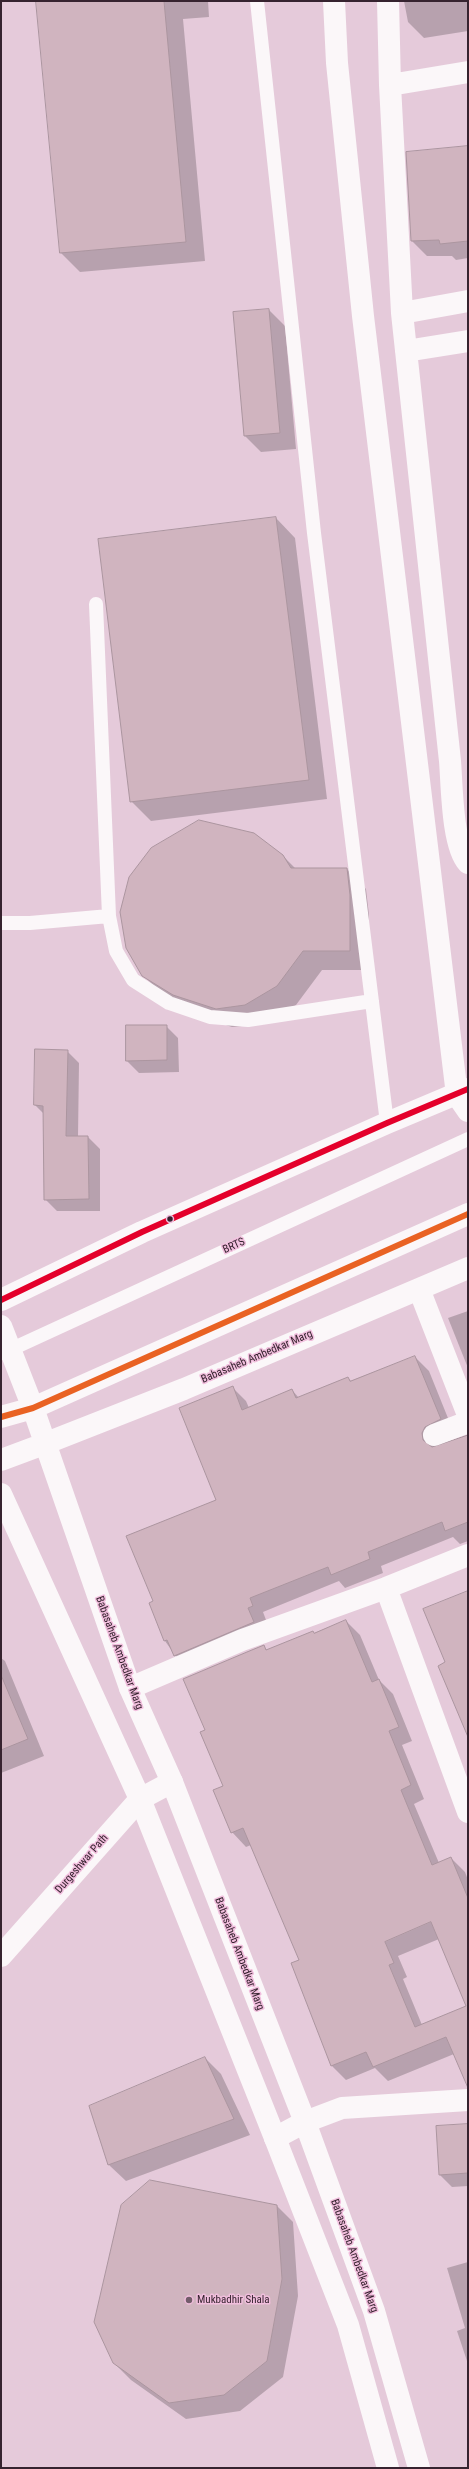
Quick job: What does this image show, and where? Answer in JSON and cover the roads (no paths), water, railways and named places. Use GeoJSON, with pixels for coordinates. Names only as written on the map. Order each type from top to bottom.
{"type":"FeatureCollection","features":[{"type":"Feature","properties":{"kind":"street"},"geometry":{"type":"LineString","coordinates":[[1,1300],[109,1246],[387,1123],[464,1098],[363,316],[337,63],[334,1]]}},
{"type":"Feature","properties":{"kind":"street"},"geometry":{"type":"LineString","coordinates":[[388,1],[390,86],[402,313],[450,761],[455,822],[463,857],[468,862]]}},
{"type":"Feature","properties":{"kind":"street"},"geometry":{"type":"LineString","coordinates":[[390,86],[468,72]]}},
{"type":"Feature","properties":{"kind":"street"},"geometry":{"type":"LineString","coordinates":[[402,313],[468,301]]}},
{"type":"Feature","properties":{"kind":"street"},"geometry":{"type":"LineString","coordinates":[[406,351],[468,341]]}},
{"type":"Feature","properties":{"kind":"street"},"geometry":{"type":"LineString","coordinates":[[1,1417],[33,1408],[468,1214]]}},
{"type":"Feature","properties":{"kind":"street","name":"Babasaheb Ambedkar Marg"},"geometry":{"type":"LineString","coordinates":[[1,1460],[184,1389],[468,1268]]}},
{"type":"Feature","properties":{"kind":"street"},"geometry":{"type":"LineString","coordinates":[[419,1288],[468,1415]]}},
{"type":"Feature","properties":{"kind":"street","name":"Babasaheb Ambedkar Marg"},"geometry":{"type":"LineString","coordinates":[[1,1326],[6,1351],[33,1408],[44,1444],[130,1688],[172,1782],[305,2122],[374,2311],[419,2468]]}},
{"type":"Feature","properties":{"kind":"street"},"geometry":{"type":"LineString","coordinates":[[434,1435],[468,1422]]}},
{"type":"Feature","properties":{"kind":"street"},"geometry":{"type":"LineString","coordinates":[[1,1494],[140,1800],[275,2138],[348,2325],[388,2468]]}},
{"type":"Feature","properties":{"kind":"street"},"geometry":{"type":"LineString","coordinates":[[130,1688],[242,1640],[386,1588],[468,1555]]}},
{"type":"Feature","properties":{"kind":"street"},"geometry":{"type":"LineString","coordinates":[[386,1588],[468,1812]]}},
{"type":"Feature","properties":{"kind":"street","name":"Durgeshwar Path"},"geometry":{"type":"LineString","coordinates":[[1,1956],[140,1800],[172,1782]]}},
{"type":"Feature","properties":{"kind":"street"},"geometry":{"type":"LineString","coordinates":[[275,2138],[305,2122],[342,2108],[468,2100]]}},
{"type":"Feature","properties":{"kind":"lane"},"geometry":{"type":"LineString","coordinates":[[257,1],[314,541],[387,1123]]}},
{"type":"Feature","properties":{"kind":"lane"},"geometry":{"type":"LineString","coordinates":[[96,604],[109,916],[116,951],[133,980],[169,1003],[210,1016],[248,1020],[372,1001]]}},
{"type":"Feature","properties":{"kind":"lane"},"geometry":{"type":"LineString","coordinates":[[1,923],[30,923],[109,916]]}},
{"type":"Feature","properties":{"kind":"lane","name":"BRTS"},"geometry":{"type":"LineString","coordinates":[[6,1351],[468,1139]]}},
{"type":"Feature","properties":{"kind":"place","name":"Mukbadhir Shala"},"geometry":{"type":"Point","coordinates":[189,2300]}}]}
